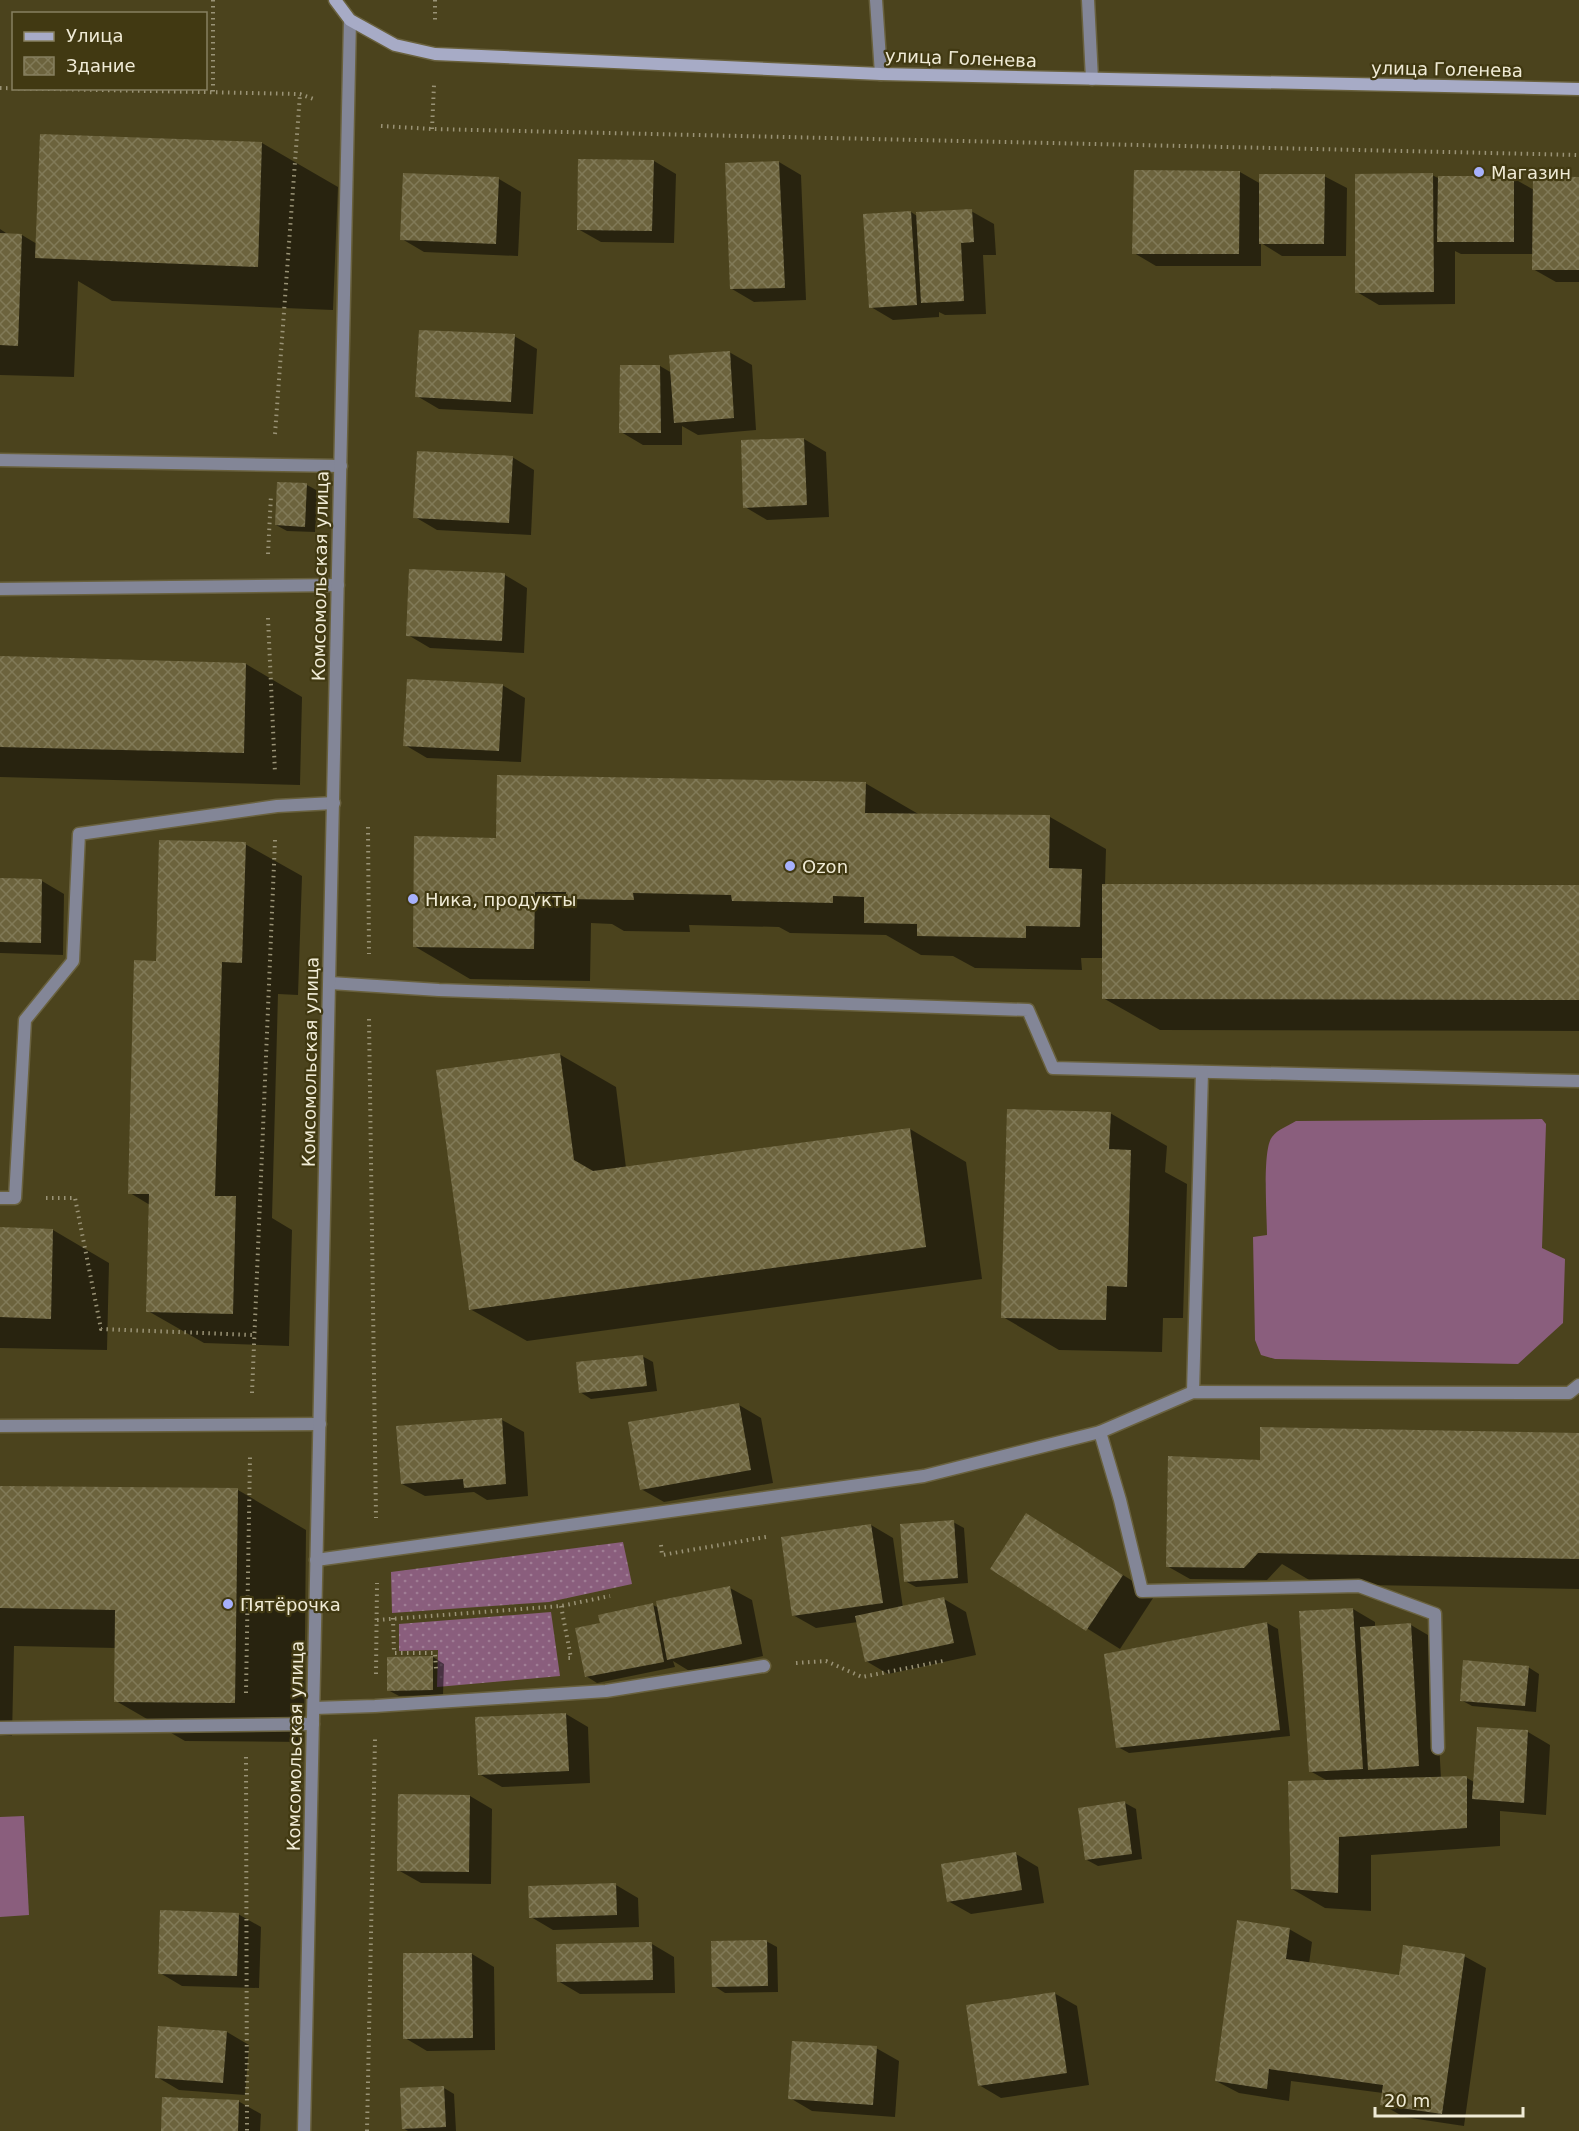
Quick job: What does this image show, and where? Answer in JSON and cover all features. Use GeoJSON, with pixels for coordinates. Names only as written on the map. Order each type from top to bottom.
{"type":"FeatureCollection","features":[{"type":"Feature","properties":{"kind":"main road"},"geometry":{"type":"LineString","coordinates":[[335,0],[351,20]]}},
{"type":"Feature","properties":{"kind":"main road","name":"улица Голенева"},"geometry":{"type":"LineString","coordinates":[[351,20],[395,45],[435,54],[881,74],[1579,89]]}},
{"type":"Feature","properties":{"kind":"street"},"geometry":{"type":"LineString","coordinates":[[876,0],[881,74]]}},
{"type":"Feature","properties":{"kind":"street"},"geometry":{"type":"LineString","coordinates":[[1088,0],[1092,79]]}},
{"type":"Feature","properties":{"kind":"street","name":"Комсомольская улица"},"geometry":{"type":"LineString","coordinates":[[304,2131],[351,20]]}},
{"type":"Feature","properties":{"kind":"street"},"geometry":{"type":"LineString","coordinates":[[0,460],[341,466]]}},
{"type":"Feature","properties":{"kind":"street"},"geometry":{"type":"LineString","coordinates":[[0,590],[338,585]]}},
{"type":"Feature","properties":{"kind":"street"},"geometry":{"type":"LineString","coordinates":[[0,1198],[15,1198],[25,1020],[74,961],[79,834],[277,806],[334,803]]}},
{"type":"Feature","properties":{"kind":"street"},"geometry":{"type":"LineString","coordinates":[[330,983],[439,990],[1028,1010],[1053,1068],[1579,1081]]}},
{"type":"Feature","properties":{"kind":"street"},"geometry":{"type":"LineString","coordinates":[[1192,1392],[1202,1072]]}},
{"type":"Feature","properties":{"kind":"street"},"geometry":{"type":"LineString","coordinates":[[316,1560],[924,1476],[1100,1432],[1192,1392],[1569,1393],[1579,1386]]}},
{"type":"Feature","properties":{"kind":"street"},"geometry":{"type":"LineString","coordinates":[[0,1426],[320,1424]]}},
{"type":"Feature","properties":{"kind":"street"},"geometry":{"type":"LineString","coordinates":[[1100,1432],[1120,1500],[1142,1591],[1359,1586],[1435,1614],[1438,1748]]}},
{"type":"Feature","properties":{"kind":"street"},"geometry":{"type":"LineString","coordinates":[[314,1708],[606,1691],[764,1666]]}},
{"type":"Feature","properties":{"kind":"street"},"geometry":{"type":"LineString","coordinates":[[0,1728],[313,1724]]}},
{"type":"Feature","properties":{"kind":"path"},"geometry":{"type":"LineString","coordinates":[[213,0],[213,93]]}},
{"type":"Feature","properties":{"kind":"path"},"geometry":{"type":"LineString","coordinates":[[85,90],[300,94],[375,126],[432,129],[1579,155]]}},
{"type":"Feature","properties":{"kind":"path"},"geometry":{"type":"LineString","coordinates":[[247,2131],[246,1726],[253,1335],[277,806],[267,586],[273,465],[300,94]]}},
{"type":"Feature","properties":{"kind":"path"},"geometry":{"type":"LineString","coordinates":[[367,2131],[377,1620],[368,820]]}},
{"type":"Feature","properties":{"kind":"path"},"geometry":{"type":"LineString","coordinates":[[15,1198],[75,1198],[101,1329],[253,1335]]}},
{"type":"Feature","properties":{"kind":"path"},"geometry":{"type":"LineString","coordinates":[[377,1620],[561,1606],[610,1596]]}},
{"type":"Feature","properties":{"kind":"path"},"geometry":{"type":"LineString","coordinates":[[560,1659],[571,1658],[561,1606]]}},
{"type":"Feature","properties":{"kind":"path"},"geometry":{"type":"LineString","coordinates":[[393,1618],[394,1653],[435,1653],[436,1670],[447,1669]]}},
{"type":"Feature","properties":{"kind":"path"},"geometry":{"type":"LineString","coordinates":[[764,1666],[826,1661],[862,1677],[943,1660]]}},
{"type":"Feature","properties":{"kind":"shaded area"},"geometry":{"type":"Polygon","coordinates":[[[1542,1119],[1546,1124],[1542,1248],[1565,1259],[1563,1323],[1518,1364],[1275,1359],[1261,1355],[1255,1340],[1253,1237],[1267,1235],[1267,1155],[1272,1137],[1277,1132],[1296,1121],[1542,1119]]]}},
{"type":"Feature","properties":{"kind":"shaded area"},"geometry":{"type":"Polygon","coordinates":[[[623,1542],[632,1584],[549,1602],[392,1613],[391,1572],[623,1542]]]}},
{"type":"Feature","properties":{"kind":"shaded area"},"geometry":{"type":"Polygon","coordinates":[[[551,1612],[560,1676],[437,1687],[438,1650],[399,1651],[399,1624],[551,1612]]]}},
{"type":"Feature","properties":{"kind":"shaded area"},"geometry":{"type":"Polygon","coordinates":[[[24,1816],[29,1915],[0,1917],[0,1817],[24,1816]]]}},
{"type":"Feature","properties":{"kind":"building"},"geometry":{"type":"Polygon","coordinates":[[[40,134],[262,142],[258,267],[35,258],[40,134]]]}},
{"type":"Feature","properties":{"kind":"building"},"geometry":{"type":"Polygon","coordinates":[[[578,159],[654,160],[652,231],[577,230],[578,159]]]}},
{"type":"Feature","properties":{"kind":"building"},"geometry":{"type":"Polygon","coordinates":[[[779,161],[785,288],[730,289],[725,163],[779,161]]]}},
{"type":"Feature","properties":{"kind":"building"},"geometry":{"type":"Polygon","coordinates":[[[1134,170],[1240,171],[1239,254],[1132,254],[1134,170]]]}},
{"type":"Feature","properties":{"kind":"building"},"geometry":{"type":"Polygon","coordinates":[[[403,173],[499,177],[496,244],[400,240],[403,173]]]}},
{"type":"Feature","properties":{"kind":"building"},"geometry":{"type":"Polygon","coordinates":[[[1433,173],[1434,292],[1355,293],[1355,174],[1433,173]]]}},
{"type":"Feature","properties":{"kind":"building"},"geometry":{"type":"Polygon","coordinates":[[[1259,174],[1325,174],[1324,244],[1259,244],[1259,174]]]}},
{"type":"Feature","properties":{"kind":"building"},"geometry":{"type":"Polygon","coordinates":[[[1438,176],[1514,176],[1514,242],[1437,242],[1438,176]]]}},
{"type":"Feature","properties":{"kind":"building"},"geometry":{"type":"Polygon","coordinates":[[[1533,176],[1579,177],[1579,270],[1532,270],[1533,176]]]}},
{"type":"Feature","properties":{"kind":"building"},"geometry":{"type":"Polygon","coordinates":[[[972,209],[974,242],[961,243],[964,301],[921,303],[916,212],[972,209]]]}},
{"type":"Feature","properties":{"kind":"building"},"geometry":{"type":"Polygon","coordinates":[[[911,211],[917,305],[869,308],[863,214],[911,211]]]}},
{"type":"Feature","properties":{"kind":"building"},"geometry":{"type":"Polygon","coordinates":[[[0,233],[22,234],[18,346],[0,345],[0,233]]]}},
{"type":"Feature","properties":{"kind":"building"},"geometry":{"type":"Polygon","coordinates":[[[419,330],[515,334],[511,402],[415,397],[419,330]]]}},
{"type":"Feature","properties":{"kind":"building"},"geometry":{"type":"Polygon","coordinates":[[[730,351],[734,418],[674,423],[669,355],[730,351]]]}},
{"type":"Feature","properties":{"kind":"building"},"geometry":{"type":"Polygon","coordinates":[[[620,365],[660,365],[661,433],[619,433],[620,365]]]}},
{"type":"Feature","properties":{"kind":"building"},"geometry":{"type":"Polygon","coordinates":[[[804,438],[807,505],[743,508],[741,440],[804,438]]]}},
{"type":"Feature","properties":{"kind":"building"},"geometry":{"type":"Polygon","coordinates":[[[417,451],[513,456],[509,523],[413,518],[417,451]]]}},
{"type":"Feature","properties":{"kind":"building"},"geometry":{"type":"Polygon","coordinates":[[[277,482],[307,483],[305,527],[275,525],[277,482]]]}},
{"type":"Feature","properties":{"kind":"building"},"geometry":{"type":"Polygon","coordinates":[[[409,569],[505,573],[502,641],[406,636],[409,569]]]}},
{"type":"Feature","properties":{"kind":"building"},"geometry":{"type":"Polygon","coordinates":[[[0,656],[246,663],[244,753],[0,747],[0,656]]]}},
{"type":"Feature","properties":{"kind":"building"},"geometry":{"type":"Polygon","coordinates":[[[407,679],[503,684],[499,751],[403,746],[407,679]]]}},
{"type":"Feature","properties":{"kind":"building"},"geometry":{"type":"Polygon","coordinates":[[[497,775],[866,782],[865,813],[1050,815],[1049,868],[1082,869],[1080,927],[1026,926],[1026,938],[917,936],[917,924],[864,923],[864,897],[833,896],[833,903],[732,901],[731,895],[633,893],[634,900],[566,899],[566,892],[535,892],[534,949],[413,947],[414,836],[496,838],[497,775]]]}},
{"type":"Feature","properties":{"kind":"building"},"geometry":{"type":"Polygon","coordinates":[[[159,840],[246,842],[242,963],[222,962],[215,1196],[236,1196],[233,1314],[146,1312],[149,1194],[128,1194],[134,960],[156,961],[159,840]]]}},
{"type":"Feature","properties":{"kind":"building"},"geometry":{"type":"Polygon","coordinates":[[[0,878],[42,879],[41,943],[0,942],[0,878]]]}},
{"type":"Feature","properties":{"kind":"building"},"geometry":{"type":"Polygon","coordinates":[[[1102,884],[1579,885],[1579,1000],[1102,999],[1102,884]]]}},
{"type":"Feature","properties":{"kind":"building"},"geometry":{"type":"Polygon","coordinates":[[[560,1053],[574,1160],[593,1171],[910,1128],[926,1247],[469,1310],[436,1070],[560,1053]]]}},
{"type":"Feature","properties":{"kind":"building"},"geometry":{"type":"Polygon","coordinates":[[[1007,1109],[1111,1112],[1109,1149],[1131,1150],[1127,1287],[1107,1286],[1106,1320],[1001,1318],[1007,1109]]]}},
{"type":"Feature","properties":{"kind":"building"},"geometry":{"type":"Polygon","coordinates":[[[0,1227],[53,1229],[51,1319],[0,1317],[0,1227]]]}},
{"type":"Feature","properties":{"kind":"building"},"geometry":{"type":"Polygon","coordinates":[[[643,1355],[647,1386],[579,1393],[576,1362],[643,1355]]]}},
{"type":"Feature","properties":{"kind":"building"},"geometry":{"type":"Polygon","coordinates":[[[739,1403],[751,1470],[640,1490],[628,1422],[739,1403]]]}},
{"type":"Feature","properties":{"kind":"building"},"geometry":{"type":"Polygon","coordinates":[[[502,1418],[506,1484],[464,1488],[463,1479],[401,1484],[396,1426],[502,1418]]]}},
{"type":"Feature","properties":{"kind":"building"},"geometry":{"type":"Polygon","coordinates":[[[1260,1427],[1579,1433],[1579,1559],[1258,1553],[1244,1568],[1166,1567],[1168,1456],[1260,1460],[1260,1427]]]}},
{"type":"Feature","properties":{"kind":"building"},"geometry":{"type":"Polygon","coordinates":[[[0,1486],[238,1488],[235,1703],[114,1702],[115,1610],[0,1608],[0,1486]]]}},
{"type":"Feature","properties":{"kind":"building"},"geometry":{"type":"Polygon","coordinates":[[[1026,1513],[1123,1575],[1086,1631],[990,1569],[1026,1513]]]}},
{"type":"Feature","properties":{"kind":"building"},"geometry":{"type":"Polygon","coordinates":[[[954,1520],[958,1578],[904,1582],[900,1524],[954,1520]]]}},
{"type":"Feature","properties":{"kind":"building"},"geometry":{"type":"Polygon","coordinates":[[[871,1524],[883,1603],[792,1616],[781,1537],[871,1524]]]}},
{"type":"Feature","properties":{"kind":"building"},"geometry":{"type":"Polygon","coordinates":[[[730,1586],[742,1644],[667,1660],[656,1601],[730,1586]]]}},
{"type":"Feature","properties":{"kind":"building"},"geometry":{"type":"Polygon","coordinates":[[[944,1597],[954,1643],[865,1662],[855,1616],[944,1597]]]}},
{"type":"Feature","properties":{"kind":"building"},"geometry":{"type":"Polygon","coordinates":[[[653,1603],[664,1662],[585,1677],[575,1628],[600,1623],[598,1615],[653,1603]]]}},
{"type":"Feature","properties":{"kind":"building"},"geometry":{"type":"Polygon","coordinates":[[[1353,1608],[1363,1769],[1309,1772],[1299,1611],[1353,1608]]]}},
{"type":"Feature","properties":{"kind":"building"},"geometry":{"type":"Polygon","coordinates":[[[1267,1622],[1280,1730],[1116,1748],[1104,1654],[1267,1622]]]}},
{"type":"Feature","properties":{"kind":"building"},"geometry":{"type":"Polygon","coordinates":[[[1411,1623],[1419,1766],[1368,1770],[1360,1627],[1411,1623]]]}},
{"type":"Feature","properties":{"kind":"building"},"geometry":{"type":"Polygon","coordinates":[[[433,1656],[433,1690],[387,1691],[387,1657],[433,1656]]]}},
{"type":"Feature","properties":{"kind":"building"},"geometry":{"type":"Polygon","coordinates":[[[1463,1660],[1529,1666],[1525,1706],[1460,1701],[1463,1660]]]}},
{"type":"Feature","properties":{"kind":"building"},"geometry":{"type":"Polygon","coordinates":[[[566,1713],[569,1771],[478,1775],[475,1717],[566,1713]]]}},
{"type":"Feature","properties":{"kind":"building"},"geometry":{"type":"Polygon","coordinates":[[[1477,1727],[1528,1730],[1524,1803],[1472,1799],[1477,1727]]]}},
{"type":"Feature","properties":{"kind":"building"},"geometry":{"type":"Polygon","coordinates":[[[1467,1776],[1467,1828],[1339,1837],[1338,1893],[1291,1889],[1288,1781],[1467,1776]]]}},
{"type":"Feature","properties":{"kind":"building"},"geometry":{"type":"Polygon","coordinates":[[[398,1794],[470,1795],[469,1872],[397,1871],[398,1794]]]}},
{"type":"Feature","properties":{"kind":"building"},"geometry":{"type":"Polygon","coordinates":[[[1125,1801],[1132,1854],[1085,1860],[1078,1808],[1125,1801]]]}},
{"type":"Feature","properties":{"kind":"building"},"geometry":{"type":"Polygon","coordinates":[[[1016,1852],[1022,1890],[947,1902],[941,1864],[1016,1852]]]}},
{"type":"Feature","properties":{"kind":"building"},"geometry":{"type":"Polygon","coordinates":[[[616,1883],[617,1915],[529,1918],[528,1886],[616,1883]]]}},
{"type":"Feature","properties":{"kind":"building"},"geometry":{"type":"Polygon","coordinates":[[[160,1910],[239,1913],[237,1976],[158,1974],[160,1910]]]}},
{"type":"Feature","properties":{"kind":"building"},"geometry":{"type":"Polygon","coordinates":[[[1237,1920],[1290,1928],[1286,1959],[1399,1975],[1403,1945],[1465,1954],[1442,2114],[1380,2105],[1383,2085],[1269,2069],[1267,2089],[1215,2081],[1237,1920]]]}},
{"type":"Feature","properties":{"kind":"building"},"geometry":{"type":"Polygon","coordinates":[[[767,1940],[768,1986],[712,1987],[711,1941],[767,1940]]]}},
{"type":"Feature","properties":{"kind":"building"},"geometry":{"type":"Polygon","coordinates":[[[652,1942],[653,1980],[557,1982],[556,1944],[652,1942]]]}},
{"type":"Feature","properties":{"kind":"building"},"geometry":{"type":"Polygon","coordinates":[[[403,1953],[472,1953],[473,2038],[403,2039],[403,1953]]]}},
{"type":"Feature","properties":{"kind":"building"},"geometry":{"type":"Polygon","coordinates":[[[1055,1992],[1067,2073],[978,2086],[966,2005],[1055,1992]]]}},
{"type":"Feature","properties":{"kind":"building"},"geometry":{"type":"Polygon","coordinates":[[[158,2026],[227,2031],[223,2083],[155,2078],[158,2026]]]}},
{"type":"Feature","properties":{"kind":"building"},"geometry":{"type":"Polygon","coordinates":[[[792,2041],[877,2046],[873,2105],[788,2099],[792,2041]]]}},
{"type":"Feature","properties":{"kind":"building"},"geometry":{"type":"Polygon","coordinates":[[[444,2086],[446,2127],[402,2129],[400,2088],[444,2086]]]}},
{"type":"Feature","properties":{"kind":"building"},"geometry":{"type":"Polygon","coordinates":[[[162,2097],[239,2100],[238,2131],[161,2131],[162,2097]]]}},
{"type":"Feature","properties":{"kind":"place","name":"Магазин"},"geometry":{"type":"Point","coordinates":[1479,172]}},
{"type":"Feature","properties":{"kind":"place","name":"Ozon"},"geometry":{"type":"Point","coordinates":[790,866]}},
{"type":"Feature","properties":{"kind":"place","name":"Ника, продукты"},"geometry":{"type":"Point","coordinates":[413,899]}},
{"type":"Feature","properties":{"kind":"place","name":"Пятёрочка"},"geometry":{"type":"Point","coordinates":[228,1604]}}]}
